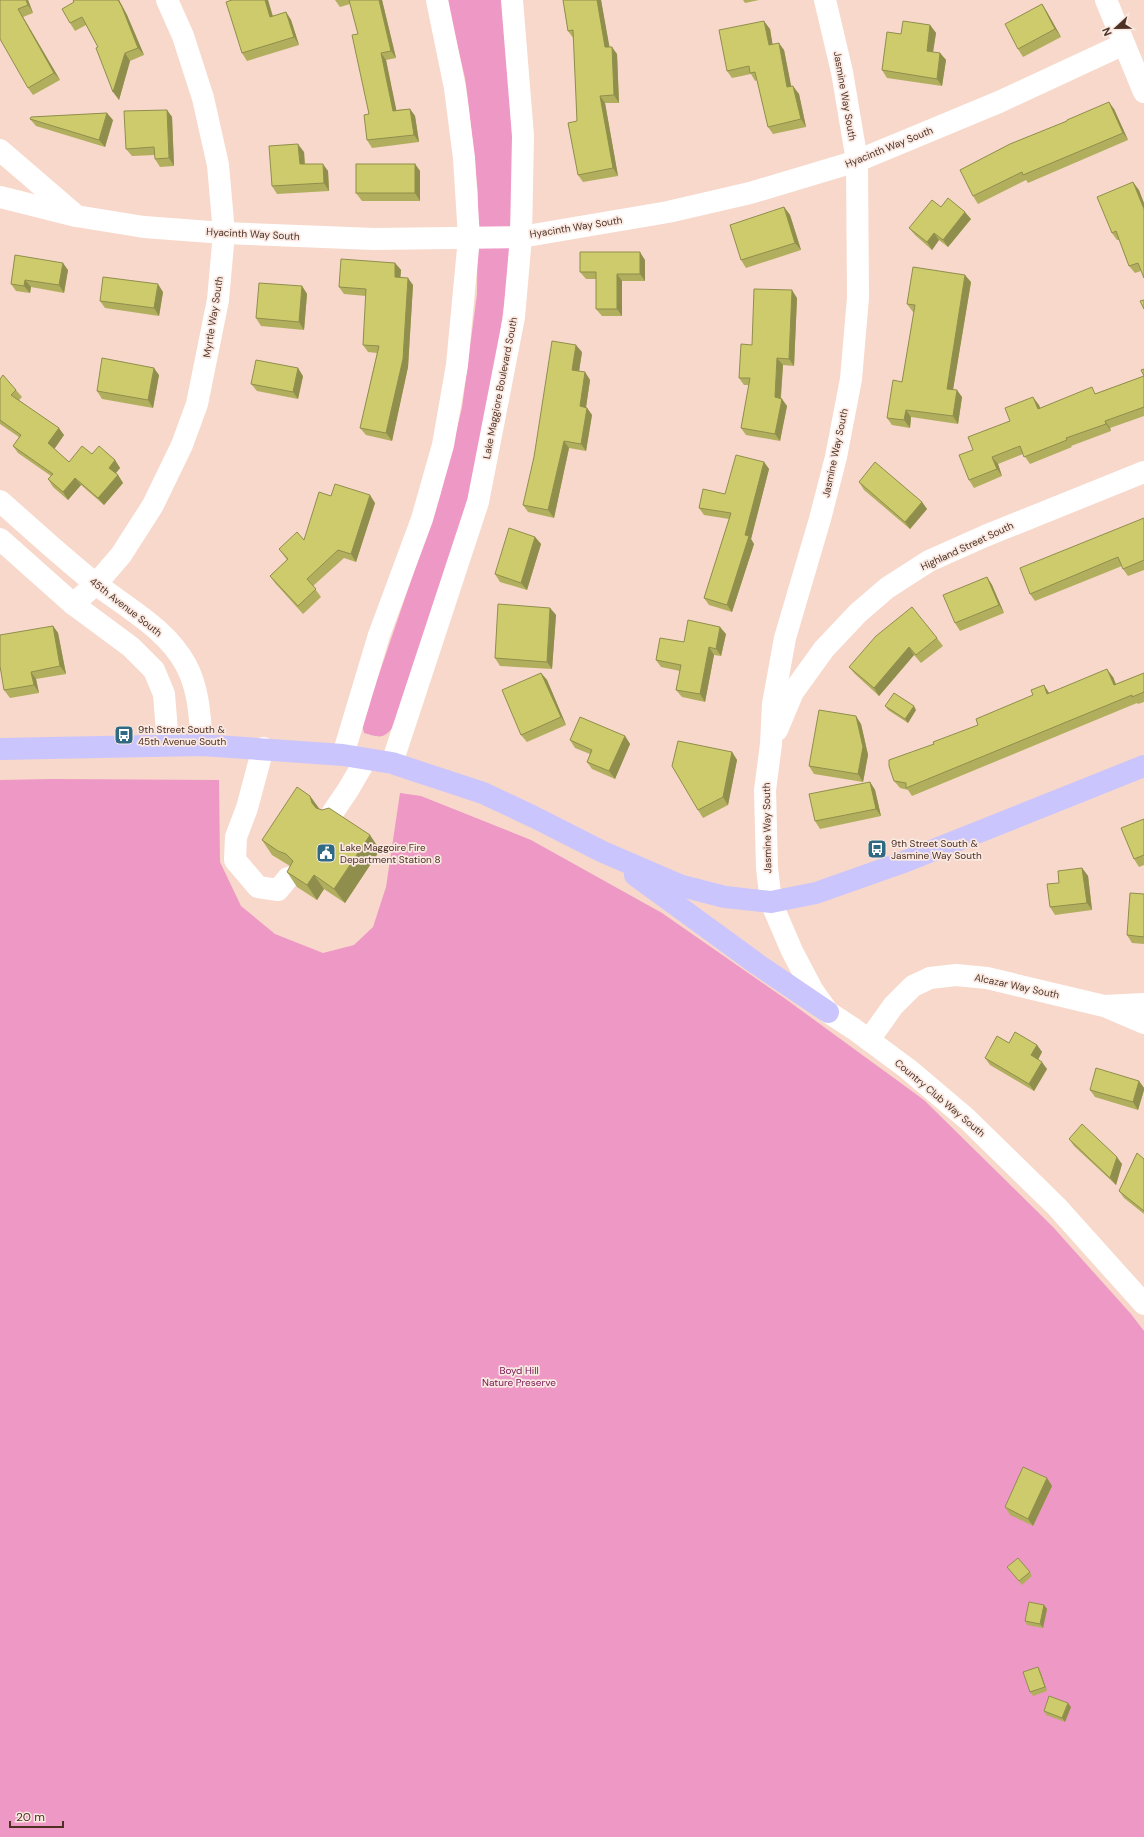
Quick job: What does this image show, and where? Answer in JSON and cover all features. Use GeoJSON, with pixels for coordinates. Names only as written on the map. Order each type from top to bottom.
{"type":"FeatureCollection","features":[{"type":"Feature","properties":{"kind":"main road"},"geometry":{"type":"LineString","coordinates":[[0,750],[202,744],[343,755],[392,763],[483,793],[534,816],[603,852],[682,886],[725,898],[771,902],[816,893],[901,863],[1144,766]]}},
{"type":"Feature","properties":{"kind":"main road"},"geometry":{"type":"LineString","coordinates":[[603,852],[757,964],[828,1012]]}},
{"type":"Feature","properties":{"kind":"street","name":"Myrtle Way South"},"geometry":{"type":"LineString","coordinates":[[73,604],[96,584],[121,555],[153,505],[182,445],[197,404],[218,300],[224,233],[218,165],[203,98],[183,36],[167,0]]}},
{"type":"Feature","properties":{"kind":"street"},"geometry":{"type":"LineString","coordinates":[[343,755],[379,635],[422,519],[443,445],[457,365],[469,238],[464,158],[455,88],[437,0]]}},
{"type":"Feature","properties":{"kind":"street","name":"Lake Maggiore Boulevard South"},"geometry":{"type":"LineString","coordinates":[[392,763],[478,502],[514,317],[521,237],[523,136],[512,0]]}},
{"type":"Feature","properties":{"kind":"street","name":"Jasmine Way South"},"geometry":{"type":"LineString","coordinates":[[771,902],[767,868],[765,790],[771,744],[772,704],[785,638],[836,458],[851,379],[858,298],[857,161],[842,72],[825,0]]}},
{"type":"Feature","properties":{"kind":"street"},"geometry":{"type":"LineString","coordinates":[[1106,0],[1144,92]]}},
{"type":"Feature","properties":{"kind":"street","name":"Hyacinth Way South"},"geometry":{"type":"LineString","coordinates":[[0,197],[76,216],[144,227],[224,233],[374,239],[521,237],[668,212],[750,193],[857,161],[999,102],[1124,44]]}},
{"type":"Feature","properties":{"kind":"street"},"geometry":{"type":"LineString","coordinates":[[0,150],[76,216]]}},
{"type":"Feature","properties":{"kind":"street","name":"Highland Street South"},"geometry":{"type":"LineString","coordinates":[[771,744],[793,692],[824,649],[858,613],[887,588],[936,558],[992,533],[1144,472]]}},
{"type":"Feature","properties":{"kind":"street","name":"45th Avenue South"},"geometry":{"type":"LineString","coordinates":[[0,500],[96,584],[142,617],[171,643],[186,664],[195,687],[202,744]]}},
{"type":"Feature","properties":{"kind":"street"},"geometry":{"type":"LineString","coordinates":[[0,539],[73,604],[131,648],[154,670],[164,694],[168,744]]}},
{"type":"Feature","properties":{"kind":"street"},"geometry":{"type":"LineString","coordinates":[[263,748],[247,808],[236,837],[235,860],[258,887],[278,890],[288,878]]}},
{"type":"Feature","properties":{"kind":"street"},"geometry":{"type":"LineString","coordinates":[[333,812],[366,759]]}},
{"type":"Feature","properties":{"kind":"street","name":"Country Club Way South"},"geometry":{"type":"LineString","coordinates":[[771,902],[792,951],[813,991],[828,1012],[908,1069],[967,1119],[1057,1207],[1144,1304]]}},
{"type":"Feature","properties":{"kind":"street","name":"Alcazar Way South"},"geometry":{"type":"LineString","coordinates":[[869,1040],[893,1006],[913,986],[930,978],[956,975],[988,978],[1104,1006],[1144,1004]]}},
{"type":"Feature","properties":{"kind":"street"},"geometry":{"type":"LineString","coordinates":[[1104,1006],[1144,1023]]}},
{"type":"Feature","properties":{"kind":"green space"},"geometry":{"type":"Polygon","coordinates":[[[447,0],[504,0],[512,114],[513,176],[508,275],[497,357],[470,491],[447,572],[393,727],[383,736],[377,736],[364,733],[362,724],[440,496],[462,408],[477,294],[478,193],[465,78],[447,0]]]}},
{"type":"Feature","properties":{"kind":"green space","name":"Boyd Hill Nature Preserve"},"geometry":{"type":"Polygon","coordinates":[[[0,780],[219,780],[220,862],[241,906],[275,934],[323,953],[354,945],[373,927],[386,887],[400,793],[421,796],[531,840],[662,913],[787,1000],[924,1100],[1053,1227],[1131,1314],[1144,1331],[1144,1837],[0,1837],[0,780]]]}},
{"type":"Feature","properties":{"kind":"building"},"geometry":{"type":"Polygon","coordinates":[[[0,0],[26,0],[28,5],[18,9],[54,73],[28,88],[0,39],[0,0]]]}},
{"type":"Feature","properties":{"kind":"building"},"geometry":{"type":"Polygon","coordinates":[[[73,0],[118,0],[122,7],[138,48],[125,53],[113,92],[96,48],[98,47],[82,17],[70,23],[62,9],[74,2],[73,0]]]}},
{"type":"Feature","properties":{"kind":"building"},"geometry":{"type":"Polygon","coordinates":[[[232,0],[265,0],[270,17],[286,12],[294,37],[242,53],[226,2],[232,0]]]}},
{"type":"Feature","properties":{"kind":"building"},"geometry":{"type":"Polygon","coordinates":[[[349,0],[379,0],[391,51],[381,53],[393,111],[410,109],[414,135],[367,140],[364,115],[369,114],[352,35],[358,34],[349,0]]]}},
{"type":"Feature","properties":{"kind":"building"},"geometry":{"type":"Polygon","coordinates":[[[563,0],[597,0],[605,47],[612,47],[614,95],[600,96],[613,168],[578,175],[568,123],[577,121],[573,30],[568,31],[563,0]]]}},
{"type":"Feature","properties":{"kind":"building"},"geometry":{"type":"Polygon","coordinates":[[[1042,4],[1055,29],[1018,49],[1005,24],[1042,4]]]}},
{"type":"Feature","properties":{"kind":"building"},"geometry":{"type":"Polygon","coordinates":[[[764,21],[769,45],[779,43],[787,87],[793,86],[801,119],[768,127],[755,72],[750,73],[749,66],[727,71],[719,30],[764,21]]]}},
{"type":"Feature","properties":{"kind":"building"},"geometry":{"type":"Polygon","coordinates":[[[903,21],[930,25],[927,51],[940,53],[937,79],[882,70],[887,32],[901,34],[903,21]]]}},
{"type":"Feature","properties":{"kind":"building"},"geometry":{"type":"Polygon","coordinates":[[[1109,102],[1123,133],[1023,175],[1022,172],[973,196],[960,170],[1010,144],[1109,102]]]}},
{"type":"Feature","properties":{"kind":"building"},"geometry":{"type":"Polygon","coordinates":[[[167,110],[169,158],[155,159],[154,147],[126,149],[124,111],[167,110]]]}},
{"type":"Feature","properties":{"kind":"building"},"geometry":{"type":"Polygon","coordinates":[[[107,113],[99,140],[30,119],[31,117],[107,113]]]}},
{"type":"Feature","properties":{"kind":"building"},"geometry":{"type":"Polygon","coordinates":[[[298,144],[300,164],[323,164],[324,183],[272,186],[269,146],[298,144]]]}},
{"type":"Feature","properties":{"kind":"building"},"geometry":{"type":"Polygon","coordinates":[[[356,164],[415,164],[415,193],[356,193],[356,164]]]}},
{"type":"Feature","properties":{"kind":"building"},"geometry":{"type":"Polygon","coordinates":[[[1133,182],[1144,209],[1144,278],[1138,263],[1129,266],[1116,231],[1112,233],[1097,197],[1133,182]]]}},
{"type":"Feature","properties":{"kind":"building"},"geometry":{"type":"Polygon","coordinates":[[[948,198],[965,212],[943,240],[934,233],[927,242],[909,228],[932,200],[941,207],[948,198]]]}},
{"type":"Feature","properties":{"kind":"building"},"geometry":{"type":"Polygon","coordinates":[[[784,207],[795,243],[741,260],[730,225],[784,207]]]}},
{"type":"Feature","properties":{"kind":"building"},"geometry":{"type":"Polygon","coordinates":[[[580,252],[640,252],[640,274],[617,274],[617,309],[596,309],[596,272],[580,272],[580,252]]]}},
{"type":"Feature","properties":{"kind":"building"},"geometry":{"type":"Polygon","coordinates":[[[15,255],[63,263],[59,285],[25,280],[24,286],[11,284],[15,255]]]}},
{"type":"Feature","properties":{"kind":"building"},"geometry":{"type":"Polygon","coordinates":[[[341,259],[395,263],[395,277],[408,278],[403,359],[386,433],[360,428],[379,346],[363,345],[366,289],[339,287],[341,259]]]}},
{"type":"Feature","properties":{"kind":"building"},"geometry":{"type":"Polygon","coordinates":[[[913,267],[965,275],[947,389],[957,390],[953,416],[906,410],[904,420],[887,418],[893,380],[902,382],[915,305],[907,304],[913,267]]]}},
{"type":"Feature","properties":{"kind":"building"},"geometry":{"type":"Polygon","coordinates":[[[103,277],[158,284],[154,308],[100,301],[103,277]]]}},
{"type":"Feature","properties":{"kind":"building"},"geometry":{"type":"Polygon","coordinates":[[[259,283],[302,286],[299,322],[256,318],[259,283]]]}},
{"type":"Feature","properties":{"kind":"building"},"geometry":{"type":"Polygon","coordinates":[[[754,289],[792,290],[789,359],[777,358],[775,397],[782,399],[775,434],[741,428],[750,378],[739,378],[741,344],[752,345],[754,289]]]}},
{"type":"Feature","properties":{"kind":"building"},"geometry":{"type":"Polygon","coordinates":[[[1144,300],[1144,309],[1140,301],[1144,300]]]}},
{"type":"Feature","properties":{"kind":"building"},"geometry":{"type":"Polygon","coordinates":[[[552,341],[576,345],[572,370],[585,372],[580,406],[587,408],[581,444],[564,441],[548,510],[523,505],[534,457],[552,341]]]}},
{"type":"Feature","properties":{"kind":"building"},"geometry":{"type":"Polygon","coordinates":[[[102,358],[154,368],[148,400],[97,391],[102,358]]]}},
{"type":"Feature","properties":{"kind":"building"},"geometry":{"type":"Polygon","coordinates":[[[256,360],[298,368],[293,392],[251,384],[256,360]]]}},
{"type":"Feature","properties":{"kind":"building"},"geometry":{"type":"Polygon","coordinates":[[[1144,369],[1144,376],[1141,370],[1144,369]]]}},
{"type":"Feature","properties":{"kind":"building"},"geometry":{"type":"Polygon","coordinates":[[[3,375],[16,390],[11,395],[59,428],[48,443],[69,462],[82,446],[92,454],[99,446],[115,460],[109,468],[118,475],[98,498],[75,478],[63,492],[48,479],[53,474],[13,446],[21,435],[0,420],[0,379],[3,375]]]}},
{"type":"Feature","properties":{"kind":"building"},"geometry":{"type":"Polygon","coordinates":[[[1144,376],[1144,407],[1105,421],[1106,424],[1066,438],[1067,440],[1024,457],[1020,446],[992,457],[997,469],[969,480],[959,455],[973,450],[968,437],[1010,421],[1005,408],[1033,397],[1038,409],[1092,387],[1095,394],[1144,376]]]}},
{"type":"Feature","properties":{"kind":"building"},"geometry":{"type":"Polygon","coordinates":[[[736,455],[764,462],[745,535],[749,536],[727,605],[704,598],[731,513],[699,508],[703,489],[725,494],[736,455]]]}},
{"type":"Feature","properties":{"kind":"building"},"geometry":{"type":"Polygon","coordinates":[[[875,462],[922,502],[905,522],[859,482],[875,462]]]}},
{"type":"Feature","properties":{"kind":"building"},"geometry":{"type":"Polygon","coordinates":[[[335,484],[370,495],[351,554],[338,550],[307,579],[316,589],[298,606],[270,576],[288,559],[279,549],[297,532],[304,540],[319,492],[331,496],[335,484]]]}},
{"type":"Feature","properties":{"kind":"building"},"geometry":{"type":"Polygon","coordinates":[[[1144,518],[1144,560],[1123,569],[1118,557],[1030,594],[1020,568],[1144,518]]]}},
{"type":"Feature","properties":{"kind":"building"},"geometry":{"type":"Polygon","coordinates":[[[509,528],[535,537],[521,583],[495,574],[509,528]]]}},
{"type":"Feature","properties":{"kind":"building"},"geometry":{"type":"Polygon","coordinates":[[[987,577],[999,605],[955,623],[943,595],[987,577]]]}},
{"type":"Feature","properties":{"kind":"building"},"geometry":{"type":"Polygon","coordinates":[[[498,604],[550,608],[547,662],[495,658],[498,604]]]}},
{"type":"Feature","properties":{"kind":"building"},"geometry":{"type":"Polygon","coordinates":[[[912,607],[937,638],[916,655],[909,647],[874,688],[849,667],[876,636],[912,607]]]}},
{"type":"Feature","properties":{"kind":"building"},"geometry":{"type":"Polygon","coordinates":[[[688,620],[720,627],[716,649],[709,647],[700,694],[676,690],[681,665],[656,660],[660,638],[684,642],[688,620]]]}},
{"type":"Feature","properties":{"kind":"building"},"geometry":{"type":"Polygon","coordinates":[[[53,626],[60,666],[31,672],[34,685],[4,690],[0,666],[0,635],[53,626]]]}},
{"type":"Feature","properties":{"kind":"building"},"geometry":{"type":"Polygon","coordinates":[[[1107,669],[1114,685],[1144,673],[1144,692],[1132,697],[1132,695],[906,788],[906,783],[894,781],[889,766],[889,760],[934,744],[933,742],[978,725],[976,719],[1033,695],[1031,690],[1044,685],[1047,694],[1107,669]]]}},
{"type":"Feature","properties":{"kind":"building"},"geometry":{"type":"Polygon","coordinates":[[[541,673],[561,717],[521,735],[502,690],[541,673]]]}},
{"type":"Feature","properties":{"kind":"building"},"geometry":{"type":"Polygon","coordinates":[[[894,693],[914,706],[905,719],[885,706],[894,693]]]}},
{"type":"Feature","properties":{"kind":"building"},"geometry":{"type":"Polygon","coordinates":[[[819,710],[856,716],[863,747],[858,774],[809,766],[819,710]]]}},
{"type":"Feature","properties":{"kind":"building"},"geometry":{"type":"Polygon","coordinates":[[[580,717],[625,736],[609,771],[587,762],[592,750],[570,740],[580,717]]]}},
{"type":"Feature","properties":{"kind":"building"},"geometry":{"type":"Polygon","coordinates":[[[678,741],[732,752],[723,797],[698,810],[672,766],[678,741]]]}},
{"type":"Feature","properties":{"kind":"building"},"geometry":{"type":"Polygon","coordinates":[[[870,782],[876,809],[815,821],[809,794],[870,782]]]}},
{"type":"Feature","properties":{"kind":"building","name":"Lake Maggoire Fire Department Station 8"},"geometry":{"type":"Polygon","coordinates":[[[297,787],[310,796],[312,803],[316,808],[322,810],[329,808],[370,835],[334,889],[314,875],[307,885],[287,872],[293,861],[286,854],[278,851],[262,840],[297,787]]]}},
{"type":"Feature","properties":{"kind":"building"},"geometry":{"type":"Polygon","coordinates":[[[1144,819],[1144,855],[1134,859],[1121,828],[1144,819]]]}},
{"type":"Feature","properties":{"kind":"building"},"geometry":{"type":"Polygon","coordinates":[[[1082,868],[1087,903],[1050,907],[1047,884],[1059,883],[1058,871],[1082,868]]]}},
{"type":"Feature","properties":{"kind":"building"},"geometry":{"type":"Polygon","coordinates":[[[1130,893],[1144,894],[1144,937],[1127,935],[1130,893]]]}},
{"type":"Feature","properties":{"kind":"building"},"geometry":{"type":"Polygon","coordinates":[[[1015,1032],[1037,1045],[1031,1055],[1042,1062],[1029,1084],[985,1058],[997,1036],[1009,1043],[1015,1032]]]}},
{"type":"Feature","properties":{"kind":"building"},"geometry":{"type":"Polygon","coordinates":[[[1096,1068],[1139,1081],[1133,1102],[1090,1090],[1096,1068]]]}},
{"type":"Feature","properties":{"kind":"building"},"geometry":{"type":"Polygon","coordinates":[[[1082,1124],[1117,1157],[1110,1178],[1069,1139],[1082,1124]]]}},
{"type":"Feature","properties":{"kind":"building"},"geometry":{"type":"Polygon","coordinates":[[[1137,1153],[1144,1159],[1144,1211],[1119,1191],[1137,1153]]]}},
{"type":"Feature","properties":{"kind":"building"},"geometry":{"type":"Polygon","coordinates":[[[1023,1467],[1047,1478],[1028,1519],[1005,1507],[1023,1467]]]}},
{"type":"Feature","properties":{"kind":"building"},"geometry":{"type":"Polygon","coordinates":[[[1018,1558],[1030,1572],[1019,1581],[1007,1567],[1018,1558]]]}},
{"type":"Feature","properties":{"kind":"building"},"geometry":{"type":"Polygon","coordinates":[[[1029,1602],[1044,1605],[1040,1624],[1025,1621],[1029,1602]]]}},
{"type":"Feature","properties":{"kind":"building"},"geometry":{"type":"Polygon","coordinates":[[[1038,1667],[1045,1687],[1030,1692],[1023,1672],[1038,1667]]]}},
{"type":"Feature","properties":{"kind":"building"},"geometry":{"type":"Polygon","coordinates":[[[1049,1696],[1068,1703],[1062,1718],[1044,1711],[1049,1696]]]}},
{"type":"Feature","properties":{"kind":"place","name":"9th Street South & 45th Avenue South"},"geometry":{"type":"Point","coordinates":[124,735]}},
{"type":"Feature","properties":{"kind":"place","name":"9th Street South & Jasmine Way South"},"geometry":{"type":"Point","coordinates":[877,849]}},
{"type":"Feature","properties":{"kind":"place","name":"Lake Maggoire Fire Department Station 8"},"geometry":{"type":"Point","coordinates":[326,853]}}]}
